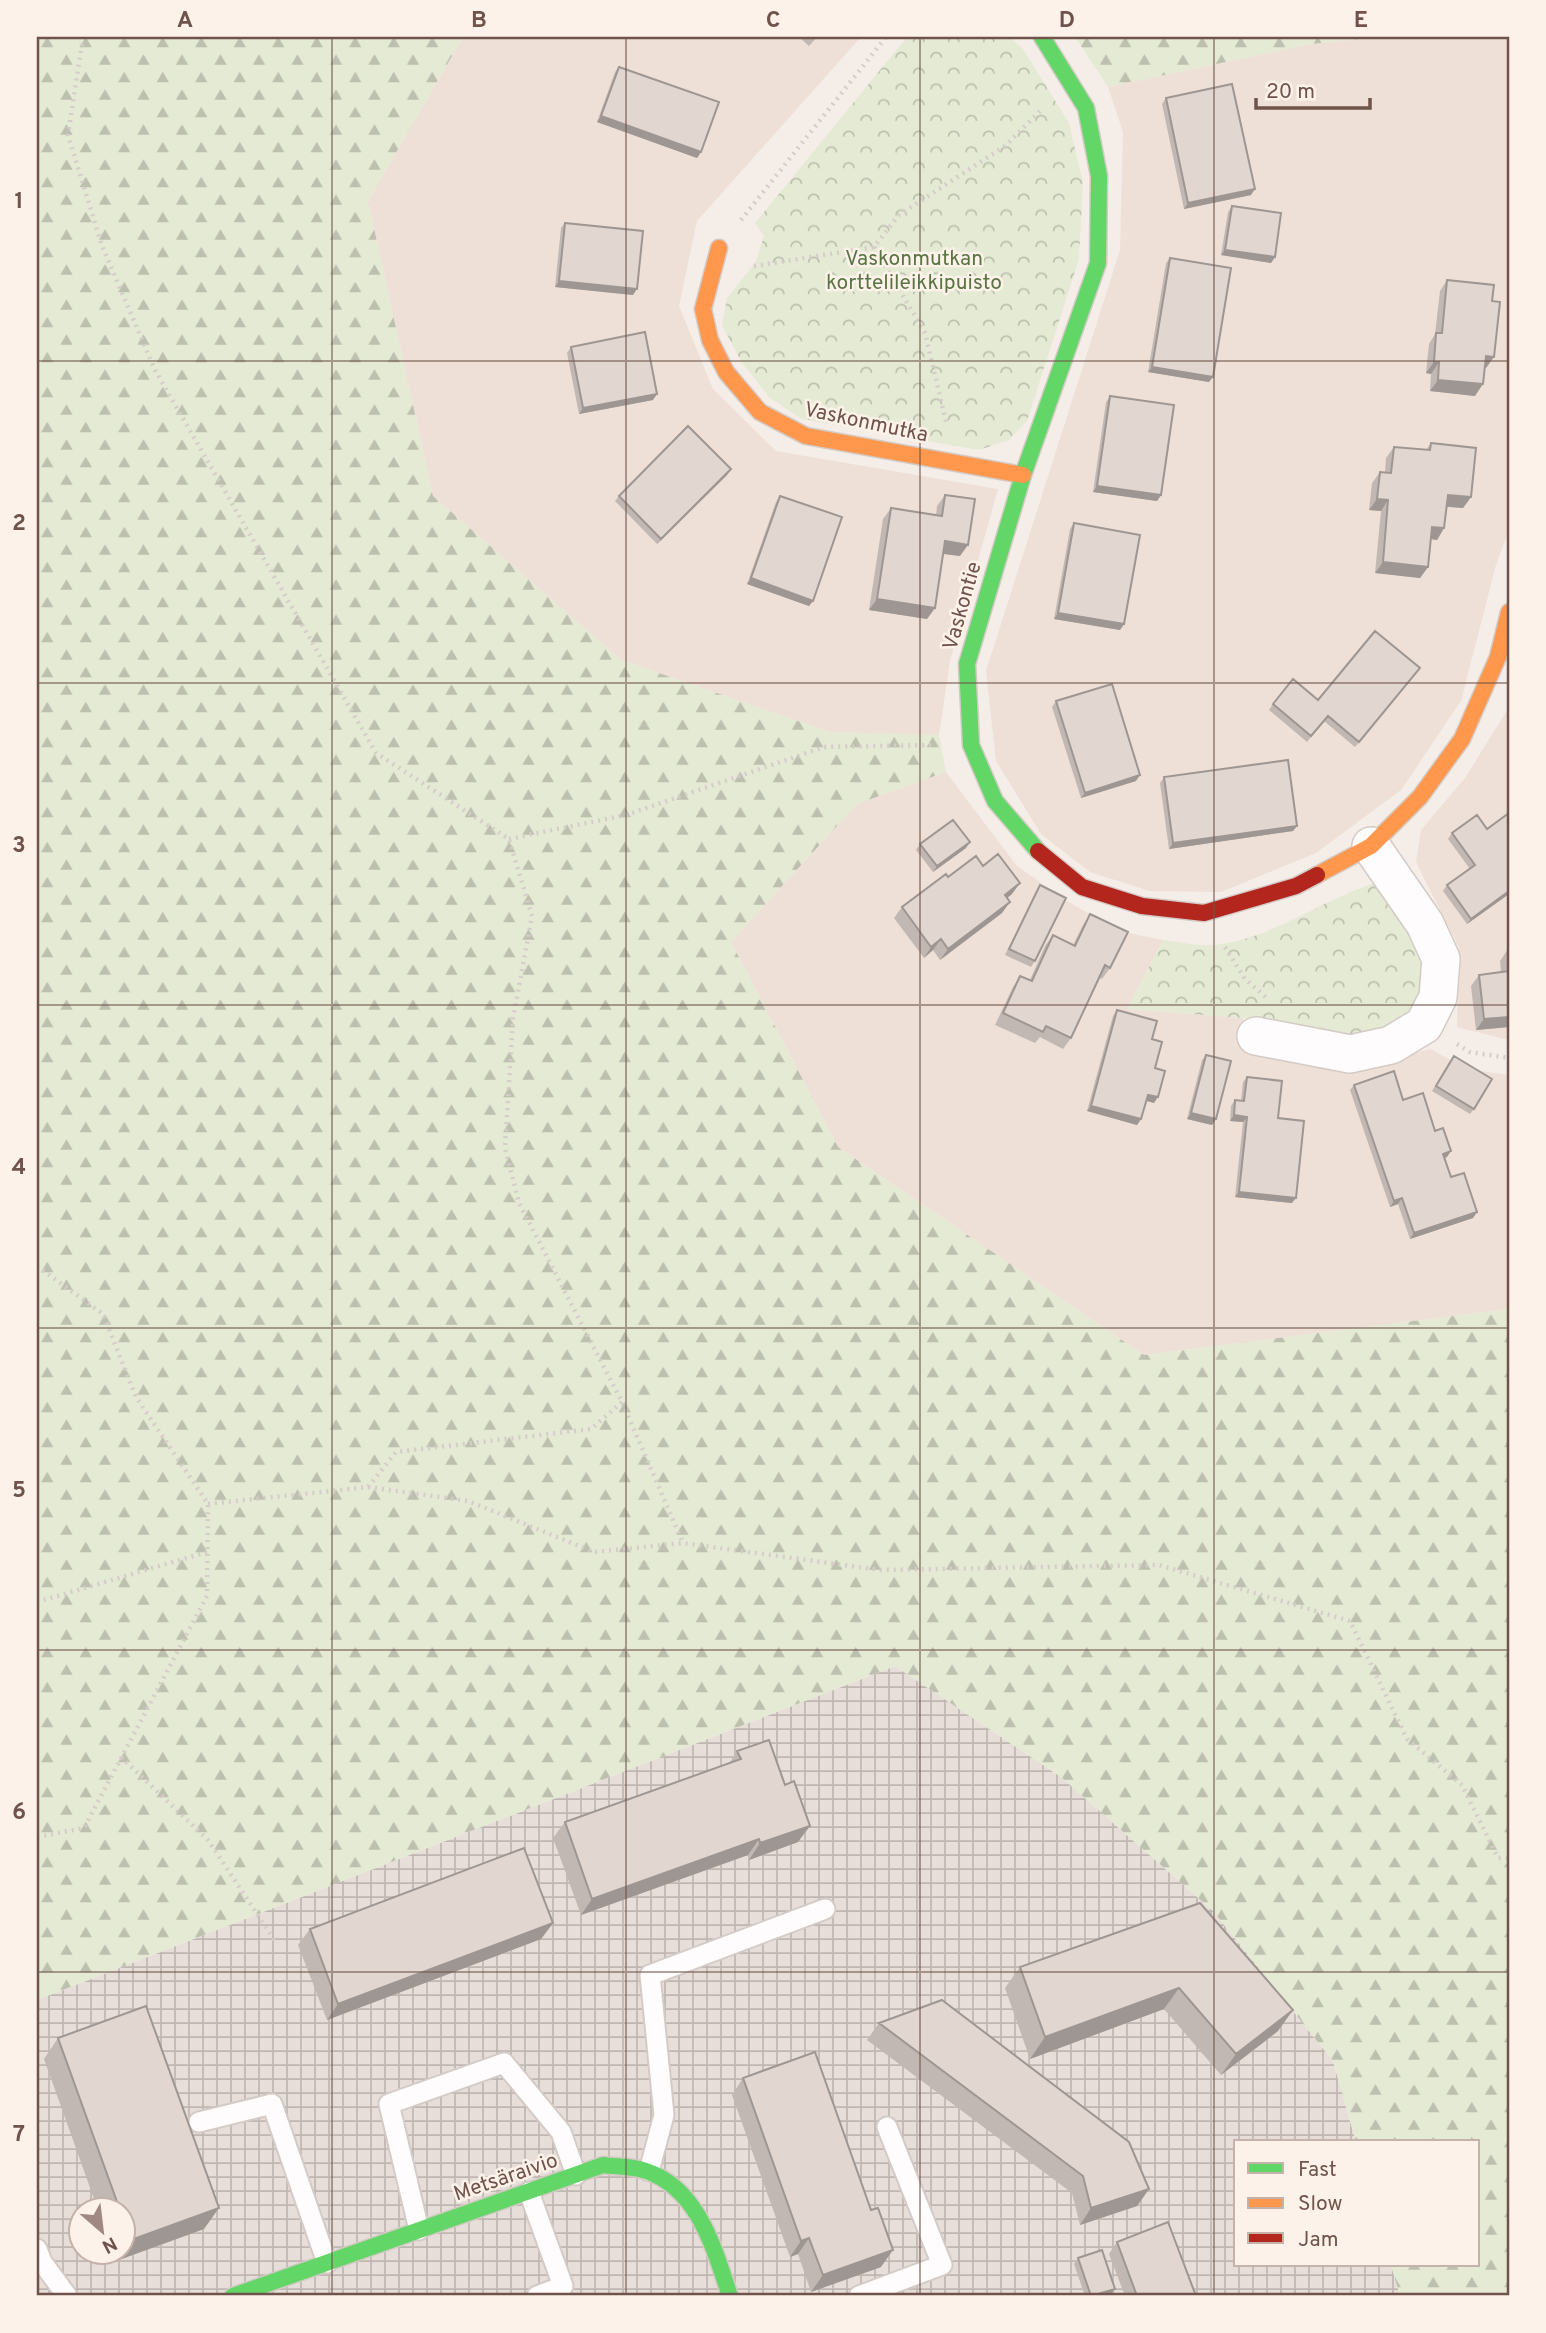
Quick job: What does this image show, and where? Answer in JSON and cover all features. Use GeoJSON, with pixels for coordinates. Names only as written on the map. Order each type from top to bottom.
{"type":"FeatureCollection","features":[{"type":"Feature","properties":{"kind":"street","name":"Vaskontie"},"geometry":{"type":"LineString","coordinates":[[1042,37],[1086,108],[1099,176],[1098,263],[1023,475],[967,664],[971,745],[995,801],[1029,844],[1082,887],[1142,906],[1205,913],[1296,886],[1371,846],[1420,797],[1462,738],[1498,657],[1509,612]]}},
{"type":"Feature","properties":{"kind":"street","name":"Vaskonmutka"},"geometry":{"type":"LineString","coordinates":[[719,248],[703,309],[710,340],[726,372],[760,412],[806,436],[1023,475]]}},
{"type":"Feature","properties":{"kind":"street"},"geometry":{"type":"LineString","coordinates":[[1256,1037],[1350,1054],[1391,1045],[1424,1025],[1438,997],[1441,959],[1425,924],[1371,846]]}},
{"type":"Feature","properties":{"kind":"street","name":"Metsäraivio"},"geometry":{"type":"LineString","coordinates":[[233,2296],[603,2165],[649,2171],[681,2192],[704,2223],[730,2296]]}},
{"type":"Feature","properties":{"kind":"lane"},"geometry":{"type":"LineString","coordinates":[[649,2171],[664,2115],[650,1975],[825,1909]]}},
{"type":"Feature","properties":{"kind":"lane"},"geometry":{"type":"LineString","coordinates":[[419,2230],[390,2104],[504,2063],[561,2132],[576,2175]]}},
{"type":"Feature","properties":{"kind":"lane"},"geometry":{"type":"LineString","coordinates":[[199,2122],[272,2104],[327,2263]]}},
{"type":"Feature","properties":{"kind":"lane"},"geometry":{"type":"LineString","coordinates":[[859,2296],[942,2265],[887,2127]]}},
{"type":"Feature","properties":{"kind":"lane"},"geometry":{"type":"LineString","coordinates":[[529,2192],[563,2286],[537,2296]]}},
{"type":"Feature","properties":{"kind":"lane"},"geometry":{"type":"LineString","coordinates":[[38,2258],[67,2296]]}},
{"type":"Feature","properties":{"kind":"path"},"geometry":{"type":"LineString","coordinates":[[83,37],[68,135],[102,246],[155,370],[376,753],[509,839],[532,916],[513,1019],[505,1148],[519,1203],[622,1402],[683,1543]]}},
{"type":"Feature","properties":{"kind":"path"},"geometry":{"type":"LineString","coordinates":[[719,248],[886,37]]}},
{"type":"Feature","properties":{"kind":"path"},"geometry":{"type":"LineString","coordinates":[[714,268],[778,264],[874,247],[899,215],[1005,146],[1069,81]]}},
{"type":"Feature","properties":{"kind":"path"},"geometry":{"type":"LineString","coordinates":[[874,247],[925,333],[947,420],[935,459]]}},
{"type":"Feature","properties":{"kind":"path"},"geometry":{"type":"LineString","coordinates":[[509,839],[626,815],[824,747],[971,745]]}},
{"type":"Feature","properties":{"kind":"path"},"geometry":{"type":"LineString","coordinates":[[1205,913],[1245,979],[1274,1005]]}},
{"type":"Feature","properties":{"kind":"path"},"geometry":{"type":"LineString","coordinates":[[1424,1025],[1470,1052],[1509,1059]]}},
{"type":"Feature","properties":{"kind":"path"},"geometry":{"type":"LineString","coordinates":[[37,1266],[103,1314],[136,1397],[208,1504],[208,1596],[84,1828],[37,1837]]}},
{"type":"Feature","properties":{"kind":"path"},"geometry":{"type":"LineString","coordinates":[[369,1488],[396,1452],[591,1429],[622,1402]]}},
{"type":"Feature","properties":{"kind":"path"},"geometry":{"type":"LineString","coordinates":[[208,1504],[369,1488],[468,1501],[594,1552],[683,1543],[880,1570],[1159,1565],[1350,1621],[1407,1739],[1462,1785],[1498,1858],[1509,1858]]}},
{"type":"Feature","properties":{"kind":"path"},"geometry":{"type":"LineString","coordinates":[[37,1602],[207,1552]]}},
{"type":"Feature","properties":{"kind":"path"},"geometry":{"type":"LineString","coordinates":[[121,1757],[208,1840],[275,1941]]}},
{"type":"Feature","properties":{"kind":"shaded area"},"geometry":{"type":"Polygon","coordinates":[[[463,37],[861,37],[697,221],[679,306],[713,389],[776,451],[998,489],[950,661],[939,735],[830,732],[621,660],[433,496],[368,201],[463,37]]]}},
{"type":"Feature","properties":{"kind":"shaded area"},"geometry":{"type":"Polygon","coordinates":[[[1381,37],[1509,37],[1509,530],[1496,565],[1461,701],[1401,790],[1316,853],[1221,892],[1149,891],[1090,872],[1041,834],[996,761],[986,671],[1120,250],[1123,132],[1108,87],[1311,44],[1381,37]]]}},
{"type":"Feature","properties":{"kind":"shaded area"},"geometry":{"type":"Polygon","coordinates":[[[1509,707],[1509,1040],[1457,1027],[1459,948],[1416,862],[1421,830],[1465,778],[1509,707]]]}},
{"type":"Feature","properties":{"kind":"shaded area"},"geometry":{"type":"Polygon","coordinates":[[[946,772],[1017,866],[1067,901],[1119,931],[1163,940],[1127,1009],[1243,1018],[1241,1045],[1342,1073],[1430,1049],[1467,1069],[1509,1075],[1509,1309],[1144,1355],[838,1147],[731,942],[857,804],[946,772]]]}},
{"type":"Feature","properties":{"kind":"shaded area"},"geometry":{"type":"Polygon","coordinates":[[[895,1666],[1061,1777],[1213,1911],[1333,2061],[1355,2140],[1234,2140],[1234,2266],[1391,2266],[1400,2296],[37,2296],[37,2000],[895,1666]]]}},
{"type":"Feature","properties":{"kind":"green space"},"geometry":{"type":"Polygon","coordinates":[[[37,37],[463,37],[368,201],[433,496],[621,660],[830,732],[939,735],[946,772],[857,804],[731,942],[838,1147],[1144,1355],[1509,1309],[1509,2296],[1400,2296],[1391,2266],[1480,2266],[1480,2140],[1355,2140],[1333,2061],[1213,1911],[1061,1777],[895,1666],[37,2000],[37,37]]]}},
{"type":"Feature","properties":{"kind":"green space","name":"Vaskonmutkan korttelileikkipuisto"},"geometry":{"type":"Polygon","coordinates":[[[907,37],[1010,37],[1023,49],[1069,123],[1083,183],[1079,259],[1027,421],[1009,440],[979,450],[802,419],[770,398],[742,363],[722,325],[727,298],[755,263],[764,236],[755,223],[907,37]]]}},
{"type":"Feature","properties":{"kind":"green space"},"geometry":{"type":"Polygon","coordinates":[[[1075,37],[1381,37],[1311,44],[1108,87],[1075,37]]]}},
{"type":"Feature","properties":{"kind":"green space"},"geometry":{"type":"Polygon","coordinates":[[[1378,882],[1421,946],[1427,981],[1415,1012],[1386,1031],[1349,1036],[1256,1019],[1127,1009],[1163,940],[1200,945],[1245,939],[1378,882]]]}},
{"type":"Feature","properties":{"kind":"building"},"geometry":{"type":"Polygon","coordinates":[[[619,67],[719,102],[701,152],[601,116],[619,67]]]}},
{"type":"Feature","properties":{"kind":"building"},"geometry":{"type":"Polygon","coordinates":[[[1232,84],[1255,189],[1188,203],[1166,98],[1232,84]]]}},
{"type":"Feature","properties":{"kind":"building"},"geometry":{"type":"Polygon","coordinates":[[[1232,206],[1281,213],[1275,257],[1225,250],[1232,206]]]}},
{"type":"Feature","properties":{"kind":"building"},"geometry":{"type":"Polygon","coordinates":[[[565,223],[643,231],[637,289],[559,281],[565,223]]]}},
{"type":"Feature","properties":{"kind":"building"},"geometry":{"type":"Polygon","coordinates":[[[1170,258],[1231,268],[1213,377],[1152,367],[1170,258]]]}},
{"type":"Feature","properties":{"kind":"building"},"geometry":{"type":"Polygon","coordinates":[[[1447,280],[1494,285],[1492,301],[1500,302],[1494,357],[1486,356],[1483,384],[1438,380],[1439,362],[1434,362],[1436,333],[1442,333],[1447,280]]]}},
{"type":"Feature","properties":{"kind":"building"},"geometry":{"type":"Polygon","coordinates":[[[645,332],[657,394],[583,408],[571,347],[645,332]]]}},
{"type":"Feature","properties":{"kind":"building"},"geometry":{"type":"Polygon","coordinates":[[[1110,396],[1174,405],[1161,495],[1097,486],[1110,396]]]}},
{"type":"Feature","properties":{"kind":"building"},"geometry":{"type":"Polygon","coordinates":[[[688,426],[731,469],[661,539],[619,496],[688,426]]]}},
{"type":"Feature","properties":{"kind":"building"},"geometry":{"type":"Polygon","coordinates":[[[1431,443],[1476,448],[1471,497],[1448,495],[1444,528],[1432,527],[1428,567],[1383,562],[1388,500],[1377,499],[1380,472],[1391,473],[1394,447],[1430,450],[1431,443]]]}},
{"type":"Feature","properties":{"kind":"building"},"geometry":{"type":"Polygon","coordinates":[[[945,495],[975,499],[968,545],[945,541],[935,608],[877,599],[891,508],[942,516],[945,495]]]}},
{"type":"Feature","properties":{"kind":"building"},"geometry":{"type":"Polygon","coordinates":[[[780,496],[842,517],[813,601],[751,578],[780,496]]]}},
{"type":"Feature","properties":{"kind":"building"},"geometry":{"type":"Polygon","coordinates":[[[1074,523],[1140,535],[1124,624],[1058,613],[1074,523]]]}},
{"type":"Feature","properties":{"kind":"building"},"geometry":{"type":"Polygon","coordinates":[[[1375,631],[1420,668],[1359,742],[1328,716],[1311,736],[1273,704],[1293,679],[1318,700],[1375,631]]]}},
{"type":"Feature","properties":{"kind":"building"},"geometry":{"type":"Polygon","coordinates":[[[1112,684],[1140,775],[1085,793],[1056,701],[1112,684]]]}},
{"type":"Feature","properties":{"kind":"building"},"geometry":{"type":"Polygon","coordinates":[[[1288,760],[1297,826],[1173,843],[1164,777],[1288,760]]]}},
{"type":"Feature","properties":{"kind":"building"},"geometry":{"type":"Polygon","coordinates":[[[1509,813],[1509,891],[1471,919],[1447,885],[1475,865],[1452,833],[1477,815],[1487,829],[1509,813]]]}},
{"type":"Feature","properties":{"kind":"building"},"geometry":{"type":"Polygon","coordinates":[[[953,820],[970,842],[937,866],[920,844],[953,820]]]}},
{"type":"Feature","properties":{"kind":"building"},"geometry":{"type":"Polygon","coordinates":[[[998,854],[1020,883],[1005,895],[1010,902],[948,949],[941,939],[931,947],[902,907],[946,874],[948,877],[976,856],[983,866],[998,854]]]}},
{"type":"Feature","properties":{"kind":"building"},"geometry":{"type":"Polygon","coordinates":[[[1040,885],[1066,898],[1035,961],[1009,949],[1040,885]]]}},
{"type":"Feature","properties":{"kind":"building"},"geometry":{"type":"Polygon","coordinates":[[[1090,914],[1128,932],[1110,968],[1105,965],[1071,1038],[1046,1026],[1043,1032],[1003,1013],[1020,976],[1032,981],[1053,935],[1075,946],[1090,914]]]}},
{"type":"Feature","properties":{"kind":"building"},"geometry":{"type":"Polygon","coordinates":[[[1509,971],[1509,1017],[1484,1019],[1479,975],[1509,971]]]}},
{"type":"Feature","properties":{"kind":"building"},"geometry":{"type":"Polygon","coordinates":[[[1117,1010],[1157,1021],[1152,1039],[1162,1042],[1155,1068],[1165,1071],[1158,1097],[1148,1095],[1141,1119],[1091,1106],[1117,1010]]]}},
{"type":"Feature","properties":{"kind":"building"},"geometry":{"type":"Polygon","coordinates":[[[1206,1055],[1231,1061],[1216,1119],[1191,1113],[1206,1055]]]}},
{"type":"Feature","properties":{"kind":"building"},"geometry":{"type":"Polygon","coordinates":[[[1454,1056],[1492,1079],[1474,1109],[1436,1086],[1454,1056]]]}},
{"type":"Feature","properties":{"kind":"building"},"geometry":{"type":"Polygon","coordinates":[[[1394,1071],[1403,1100],[1423,1093],[1435,1131],[1443,1128],[1451,1151],[1443,1154],[1451,1177],[1464,1173],[1477,1212],[1414,1233],[1402,1198],[1394,1201],[1354,1085],[1394,1071]]]}},
{"type":"Feature","properties":{"kind":"building"},"geometry":{"type":"Polygon","coordinates":[[[1247,1077],[1282,1081],[1278,1118],[1304,1121],[1296,1198],[1239,1192],[1247,1117],[1234,1115],[1235,1100],[1244,1101],[1247,1077]]]}},
{"type":"Feature","properties":{"kind":"building"},"geometry":{"type":"Polygon","coordinates":[[[769,1740],[785,1785],[794,1781],[810,1826],[760,1843],[759,1839],[592,1899],[565,1822],[741,1759],[737,1751],[769,1740]]]}},
{"type":"Feature","properties":{"kind":"building"},"geometry":{"type":"Polygon","coordinates":[[[524,1848],[553,1923],[338,2004],[310,1929],[524,1848]]]}},
{"type":"Feature","properties":{"kind":"building"},"geometry":{"type":"Polygon","coordinates":[[[1200,1903],[1293,2010],[1236,2054],[1179,1988],[1045,2037],[1020,1967],[1200,1903]]]}},
{"type":"Feature","properties":{"kind":"building"},"geometry":{"type":"Polygon","coordinates":[[[942,2000],[1129,2142],[1149,2189],[1091,2208],[1083,2176],[879,2023],[942,2000]]]}},
{"type":"Feature","properties":{"kind":"building"},"geometry":{"type":"Polygon","coordinates":[[[146,2006],[219,2208],[136,2238],[136,2196],[115,2196],[58,2038],[146,2006]]]}},
{"type":"Feature","properties":{"kind":"building"},"geometry":{"type":"Polygon","coordinates":[[[815,2052],[871,2210],[878,2208],[893,2250],[823,2275],[809,2238],[801,2241],[743,2078],[815,2052]]]}},
{"type":"Feature","properties":{"kind":"building"},"geometry":{"type":"Polygon","coordinates":[[[1168,2222],[1196,2296],[1137,2296],[1117,2242],[1168,2222]]]}},
{"type":"Feature","properties":{"kind":"building"},"geometry":{"type":"Polygon","coordinates":[[[1102,2250],[1115,2289],[1091,2296],[1078,2258],[1102,2250]]]}},
{"type":"Feature","properties":{"kind":"traffic: fast"},"geometry":{"type":"LineString","coordinates":[[1038,851],[995,801],[971,745],[967,664],[1023,475],[1098,263],[1099,176],[1086,108],[1042,37]]}},
{"type":"Feature","properties":{"kind":"traffic: fast"},"geometry":{"type":"LineString","coordinates":[[233,2296],[603,2165],[646,2171],[679,2192],[702,2223],[730,2296]]}},
{"type":"Feature","properties":{"kind":"traffic: slow"},"geometry":{"type":"LineString","coordinates":[[719,248],[703,309],[710,340],[726,372],[760,412],[806,436],[1023,475]]}},
{"type":"Feature","properties":{"kind":"traffic: slow"},"geometry":{"type":"LineString","coordinates":[[1317,875],[1371,846],[1420,797],[1462,739],[1498,657],[1509,612]]}},
{"type":"Feature","properties":{"kind":"traffic: jam"},"geometry":{"type":"LineString","coordinates":[[1038,851],[1082,887],[1142,906],[1204,913],[1296,886],[1317,875]]}}]}
